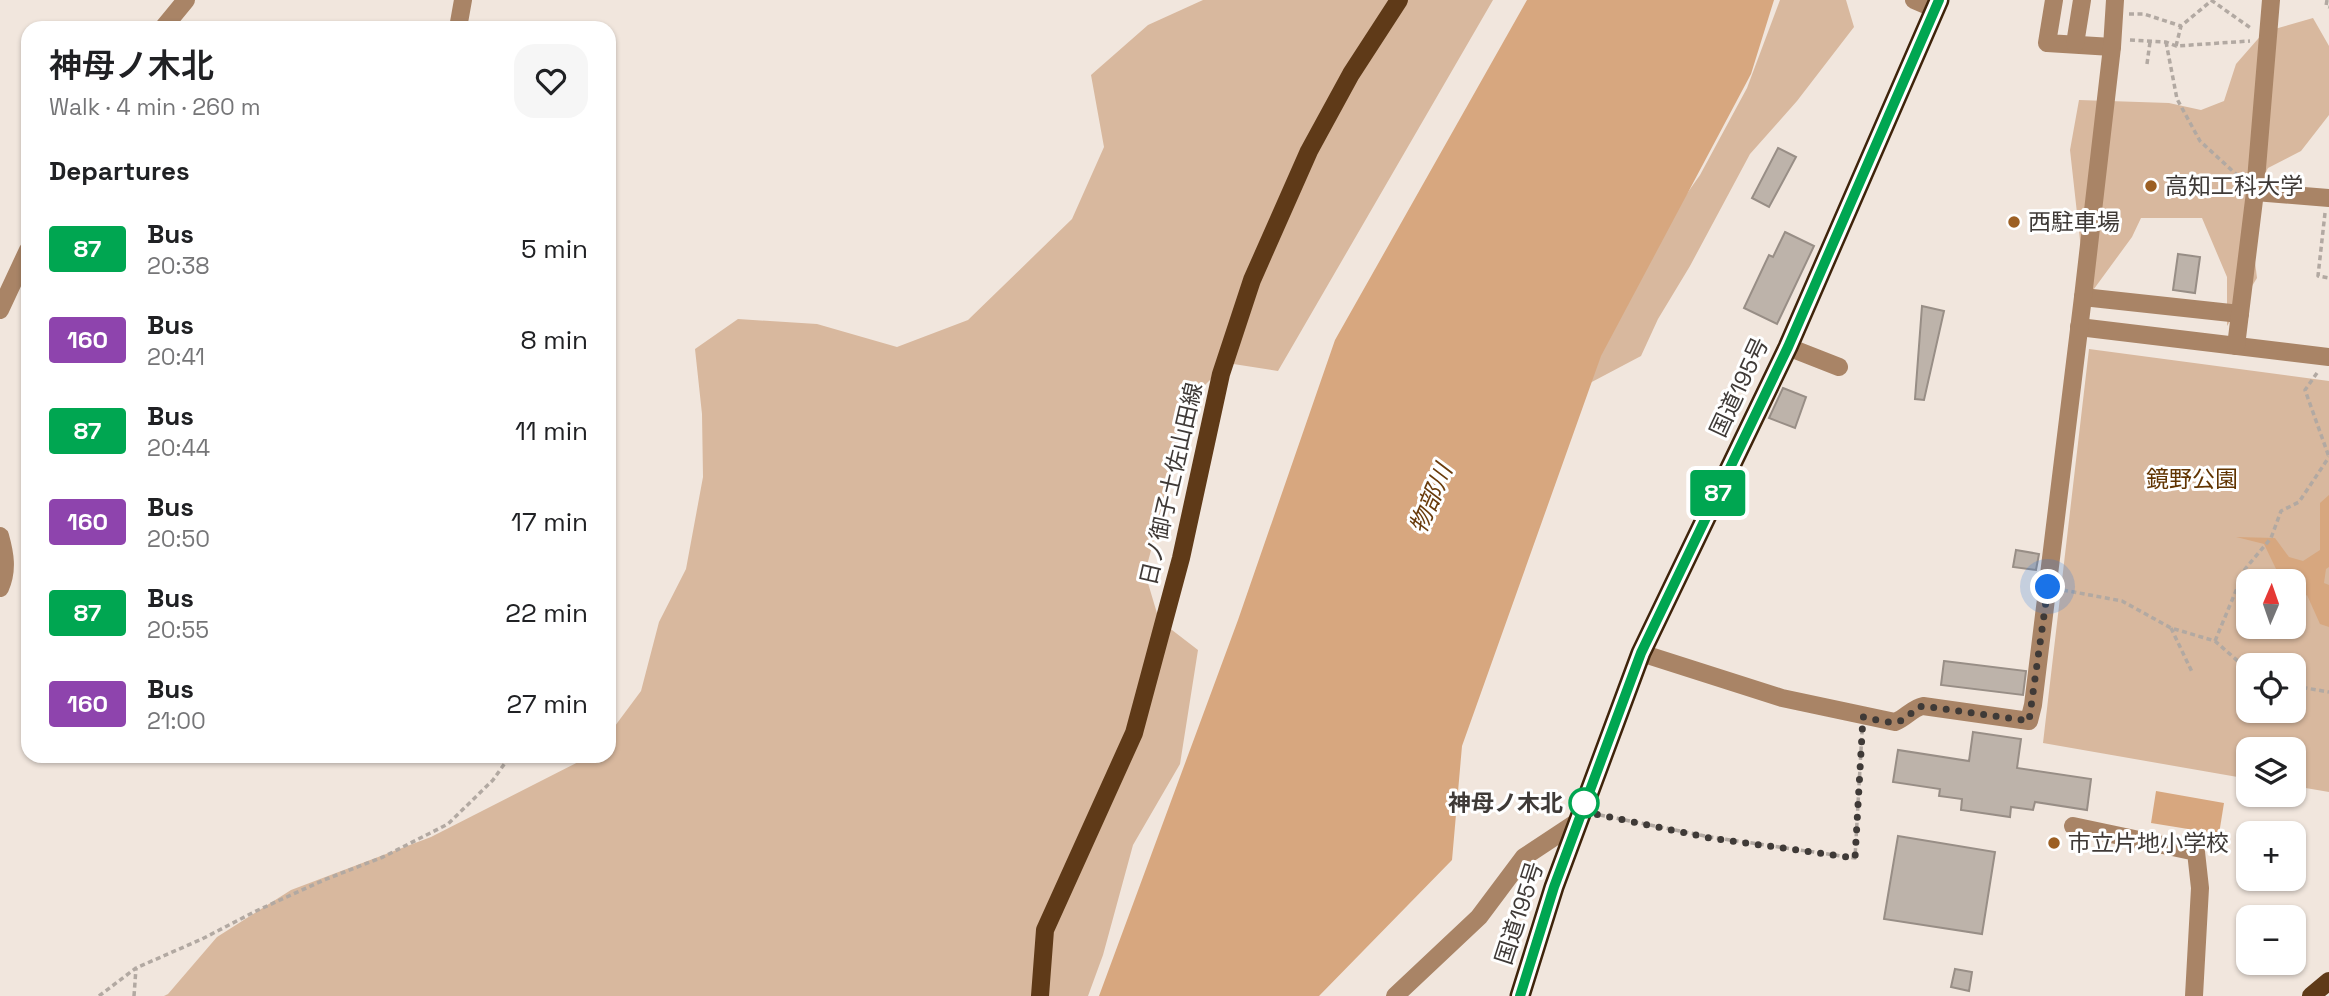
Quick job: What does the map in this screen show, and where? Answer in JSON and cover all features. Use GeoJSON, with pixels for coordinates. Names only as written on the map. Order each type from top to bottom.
{"type":"FeatureCollection","features":[{"type":"Feature","properties":{"kind":"highway","name":"国道195号"},"geometry":{"type":"LineString","coordinates":[[1520,996],[1579,816],[1641,653],[1788,347],[1937,4]]}},
{"type":"Feature","properties":{"kind":"main road","name":"日ノ御子土佐山田線"},"geometry":{"type":"LineString","coordinates":[[1040,996],[1045,930],[1135,733],[1181,558],[1221,374],[1252,280],[1315,140],[1351,74],[1399,0]]}},
{"type":"Feature","properties":{"kind":"main road"},"geometry":{"type":"LineString","coordinates":[[2311,996],[2329,981]]}},
{"type":"Feature","properties":{"kind":"street"},"geometry":{"type":"LineString","coordinates":[[169,21],[186,0]]}},
{"type":"Feature","properties":{"kind":"street"},"geometry":{"type":"LineString","coordinates":[[459,21],[463,0]]}},
{"type":"Feature","properties":{"kind":"street"},"geometry":{"type":"LineString","coordinates":[[1914,0],[1937,4]]}},
{"type":"Feature","properties":{"kind":"street"},"geometry":{"type":"LineString","coordinates":[[2054,0],[2047,43],[2112,47]]}},
{"type":"Feature","properties":{"kind":"street"},"geometry":{"type":"LineString","coordinates":[[2075,44],[2082,0]]}},
{"type":"Feature","properties":{"kind":"street"},"geometry":{"type":"LineString","coordinates":[[2236,346],[2255,192],[2271,0]]}},
{"type":"Feature","properties":{"kind":"street"},"geometry":{"type":"LineString","coordinates":[[1641,653],[1782,698],[1863,717],[1895,722],[1904,719],[1917,707],[1923,706],[2029,721],[2083,297],[2112,47],[2114,7]]}},
{"type":"Feature","properties":{"kind":"street"},"geometry":{"type":"LineString","coordinates":[[2255,192],[2328,198]]}},
{"type":"Feature","properties":{"kind":"street"},"geometry":{"type":"LineString","coordinates":[[0,310],[21,265]]}},
{"type":"Feature","properties":{"kind":"street"},"geometry":{"type":"LineString","coordinates":[[2083,297],[2240,314]]}},
{"type":"Feature","properties":{"kind":"street"},"geometry":{"type":"LineString","coordinates":[[2079,327],[2236,346],[2325,363]]}},
{"type":"Feature","properties":{"kind":"street"},"geometry":{"type":"LineString","coordinates":[[1788,347],[1839,367]]}},
{"type":"Feature","properties":{"kind":"street"},"geometry":{"type":"LineString","coordinates":[[0,536],[6,557],[4,579],[0,588]]}},
{"type":"Feature","properties":{"kind":"street"},"geometry":{"type":"LineString","coordinates":[[1395,996],[1479,917],[1524,857],[1579,816]]}},
{"type":"Feature","properties":{"kind":"street"},"geometry":{"type":"LineString","coordinates":[[2073,826],[2196,852],[2200,888],[2194,996]]}},
{"type":"Feature","properties":{"kind":"path"},"geometry":{"type":"LineString","coordinates":[[2326,0],[2328,7]]}},
{"type":"Feature","properties":{"kind":"path"},"geometry":{"type":"LineString","coordinates":[[2176,46],[2181,26],[2211,1],[2266,40]]}},
{"type":"Feature","properties":{"kind":"path"},"geometry":{"type":"LineString","coordinates":[[2114,7],[2181,26]]}},
{"type":"Feature","properties":{"kind":"path"},"geometry":{"type":"LineString","coordinates":[[2112,47],[2125,40],[2176,46],[2266,40]]}},
{"type":"Feature","properties":{"kind":"path"},"geometry":{"type":"LineString","coordinates":[[2147,64],[2150,41]]}},
{"type":"Feature","properties":{"kind":"path"},"geometry":{"type":"LineString","coordinates":[[2166,43],[2177,99],[2200,141],[2255,192]]}},
{"type":"Feature","properties":{"kind":"path"},"geometry":{"type":"LineString","coordinates":[[2328,198],[2318,276],[2329,278]]}},
{"type":"Feature","properties":{"kind":"path"},"geometry":{"type":"LineString","coordinates":[[2215,641],[2245,569],[2272,538],[2281,511],[2299,502],[2329,457],[2305,390],[2325,363]]}},
{"type":"Feature","properties":{"kind":"path"},"geometry":{"type":"LineString","coordinates":[[2048,587],[2122,601],[2171,628],[2215,641],[2236,659]]}},
{"type":"Feature","properties":{"kind":"path"},"geometry":{"type":"LineString","coordinates":[[2171,628],[2192,672]]}},
{"type":"Feature","properties":{"kind":"path"},"geometry":{"type":"LineString","coordinates":[[2306,688],[2329,692]]}},
{"type":"Feature","properties":{"kind":"path"},"geometry":{"type":"LineString","coordinates":[[1579,816],[1855,858],[1863,717]]}},
{"type":"Feature","properties":{"kind":"path"},"geometry":{"type":"LineString","coordinates":[[99,996],[136,968],[313,885],[383,857],[448,824],[493,780],[505,763]]}},
{"type":"Feature","properties":{"kind":"path"},"geometry":{"type":"LineString","coordinates":[[134,996],[136,968]]}},
{"type":"Feature","properties":{"kind":"green space"},"geometry":{"type":"Polygon","coordinates":[[[1203,0],[1493,0],[1278,371],[1227,363],[1185,405],[1175,460],[1145,573],[1159,620],[1198,650],[1180,764],[1133,845],[1103,955],[1088,996],[164,996],[217,937],[291,890],[431,837],[576,763],[616,763],[616,725],[641,691],[659,622],[686,569],[703,477],[702,414],[695,349],[738,319],[817,324],[897,347],[968,320],[1072,219],[1104,147],[1091,75],[1148,25],[1203,0]]]}},
{"type":"Feature","properties":{"kind":"green space"},"geometry":{"type":"Polygon","coordinates":[[[1780,0],[1846,0],[1854,27],[1797,101],[1750,154],[1690,266],[1658,319],[1641,356],[1588,384],[1599,332],[1653,242],[1700,175],[1747,88],[1780,0]]]}},
{"type":"Feature","properties":{"kind":"green space"},"geometry":{"type":"Polygon","coordinates":[[[2313,18],[2329,46],[2329,115],[2301,151],[2268,168],[2248,205],[2257,278],[2227,326],[2227,277],[2202,218],[2141,218],[2132,237],[2091,293],[2081,249],[2070,150],[2079,100],[2169,103],[2201,110],[2224,101],[2236,64],[2264,32],[2313,18]]]}},
{"type":"Feature","properties":{"kind":"green space","name":"鏡野公園"},"geometry":{"type":"Polygon","coordinates":[[[2089,349],[2329,381],[2329,792],[2306,788],[2306,737],[2236,737],[2236,777],[2043,743],[2089,349]]]}},
{"type":"Feature","properties":{"kind":"water","name":"物部川"},"geometry":{"type":"Polygon","coordinates":[[[1527,0],[1774,0],[1751,74],[1601,356],[1462,746],[1452,860],[1319,996],[1099,996],[1238,620],[1335,340],[1527,0]]]}},
{"type":"Feature","properties":{"kind":"water"},"geometry":{"type":"Polygon","coordinates":[[[2329,495],[2329,567],[2326,569],[2324,583],[2329,585],[2329,627],[2320,624],[2306,596],[2306,569],[2276,569],[2264,544],[2236,537],[2275,538],[2289,557],[2303,561],[2320,550],[2320,503],[2329,495]]]}},
{"type":"Feature","properties":{"kind":"water"},"geometry":{"type":"Polygon","coordinates":[[[2156,791],[2224,803],[2219,834],[2151,823],[2156,791]]]}},
{"type":"Feature","properties":{"kind":"building"},"geometry":{"type":"Polygon","coordinates":[[[1778,148],[1796,157],[1769,207],[1752,198],[1778,148]]]}},
{"type":"Feature","properties":{"kind":"building"},"geometry":{"type":"Polygon","coordinates":[[[1785,232],[1814,246],[1777,324],[1744,308],[1769,255],[1773,257],[1785,232]]]}},
{"type":"Feature","properties":{"kind":"building"},"geometry":{"type":"Polygon","coordinates":[[[2178,254],[2200,257],[2195,293],[2173,290],[2178,254]]]}},
{"type":"Feature","properties":{"kind":"building"},"geometry":{"type":"Polygon","coordinates":[[[1922,306],[1944,311],[1924,400],[1915,399],[1922,306]]]}},
{"type":"Feature","properties":{"kind":"building"},"geometry":{"type":"Polygon","coordinates":[[[1783,388],[1806,397],[1795,428],[1769,418],[1783,388]]]}},
{"type":"Feature","properties":{"kind":"building"},"geometry":{"type":"Polygon","coordinates":[[[2016,550],[2039,554],[2036,570],[2013,567],[2016,550]]]}},
{"type":"Feature","properties":{"kind":"building"},"geometry":{"type":"Polygon","coordinates":[[[1944,661],[2026,671],[2023,695],[1941,685],[1944,661]]]}},
{"type":"Feature","properties":{"kind":"building"},"geometry":{"type":"Polygon","coordinates":[[[1973,732],[2021,739],[2017,768],[2091,779],[2087,810],[2035,802],[2033,810],[2011,807],[2010,817],[1961,810],[1962,799],[1939,796],[1940,789],[1893,782],[1898,750],[1969,761],[1973,732]]]}},
{"type":"Feature","properties":{"kind":"building"},"geometry":{"type":"Polygon","coordinates":[[[1898,836],[1995,852],[1982,934],[1884,919],[1898,836]]]}},
{"type":"Feature","properties":{"kind":"building"},"geometry":{"type":"Polygon","coordinates":[[[1955,969],[1972,972],[1969,991],[1951,987],[1955,969]]]}},
{"type":"Feature","properties":{"kind":"bus line","name":"87"},"geometry":{"type":"LineString","coordinates":[[1520,996],[1554,887],[1641,653],[1788,347],[1939,0]]}},
{"type":"Feature","properties":{"kind":"place","name":"高知工科大学"},"geometry":{"type":"Point","coordinates":[2151,186]}},
{"type":"Feature","properties":{"kind":"place","name":"西駐車場"},"geometry":{"type":"Point","coordinates":[2014,222]}},
{"type":"Feature","properties":{"kind":"place","name":"神母ノ木北"},"geometry":{"type":"Point","coordinates":[1584,803]}},
{"type":"Feature","properties":{"kind":"place","name":"市立片地小学校"},"geometry":{"type":"Point","coordinates":[2054,843]}},
{"type":"Feature","properties":{"kind":"route"},"geometry":{"type":"LineString","coordinates":[[1584,803],[1581,811],[1710,838],[1855,858],[1863,717],[1895,722],[1904,719],[1917,707],[1923,706],[2029,721],[2048,587]]}}]}
